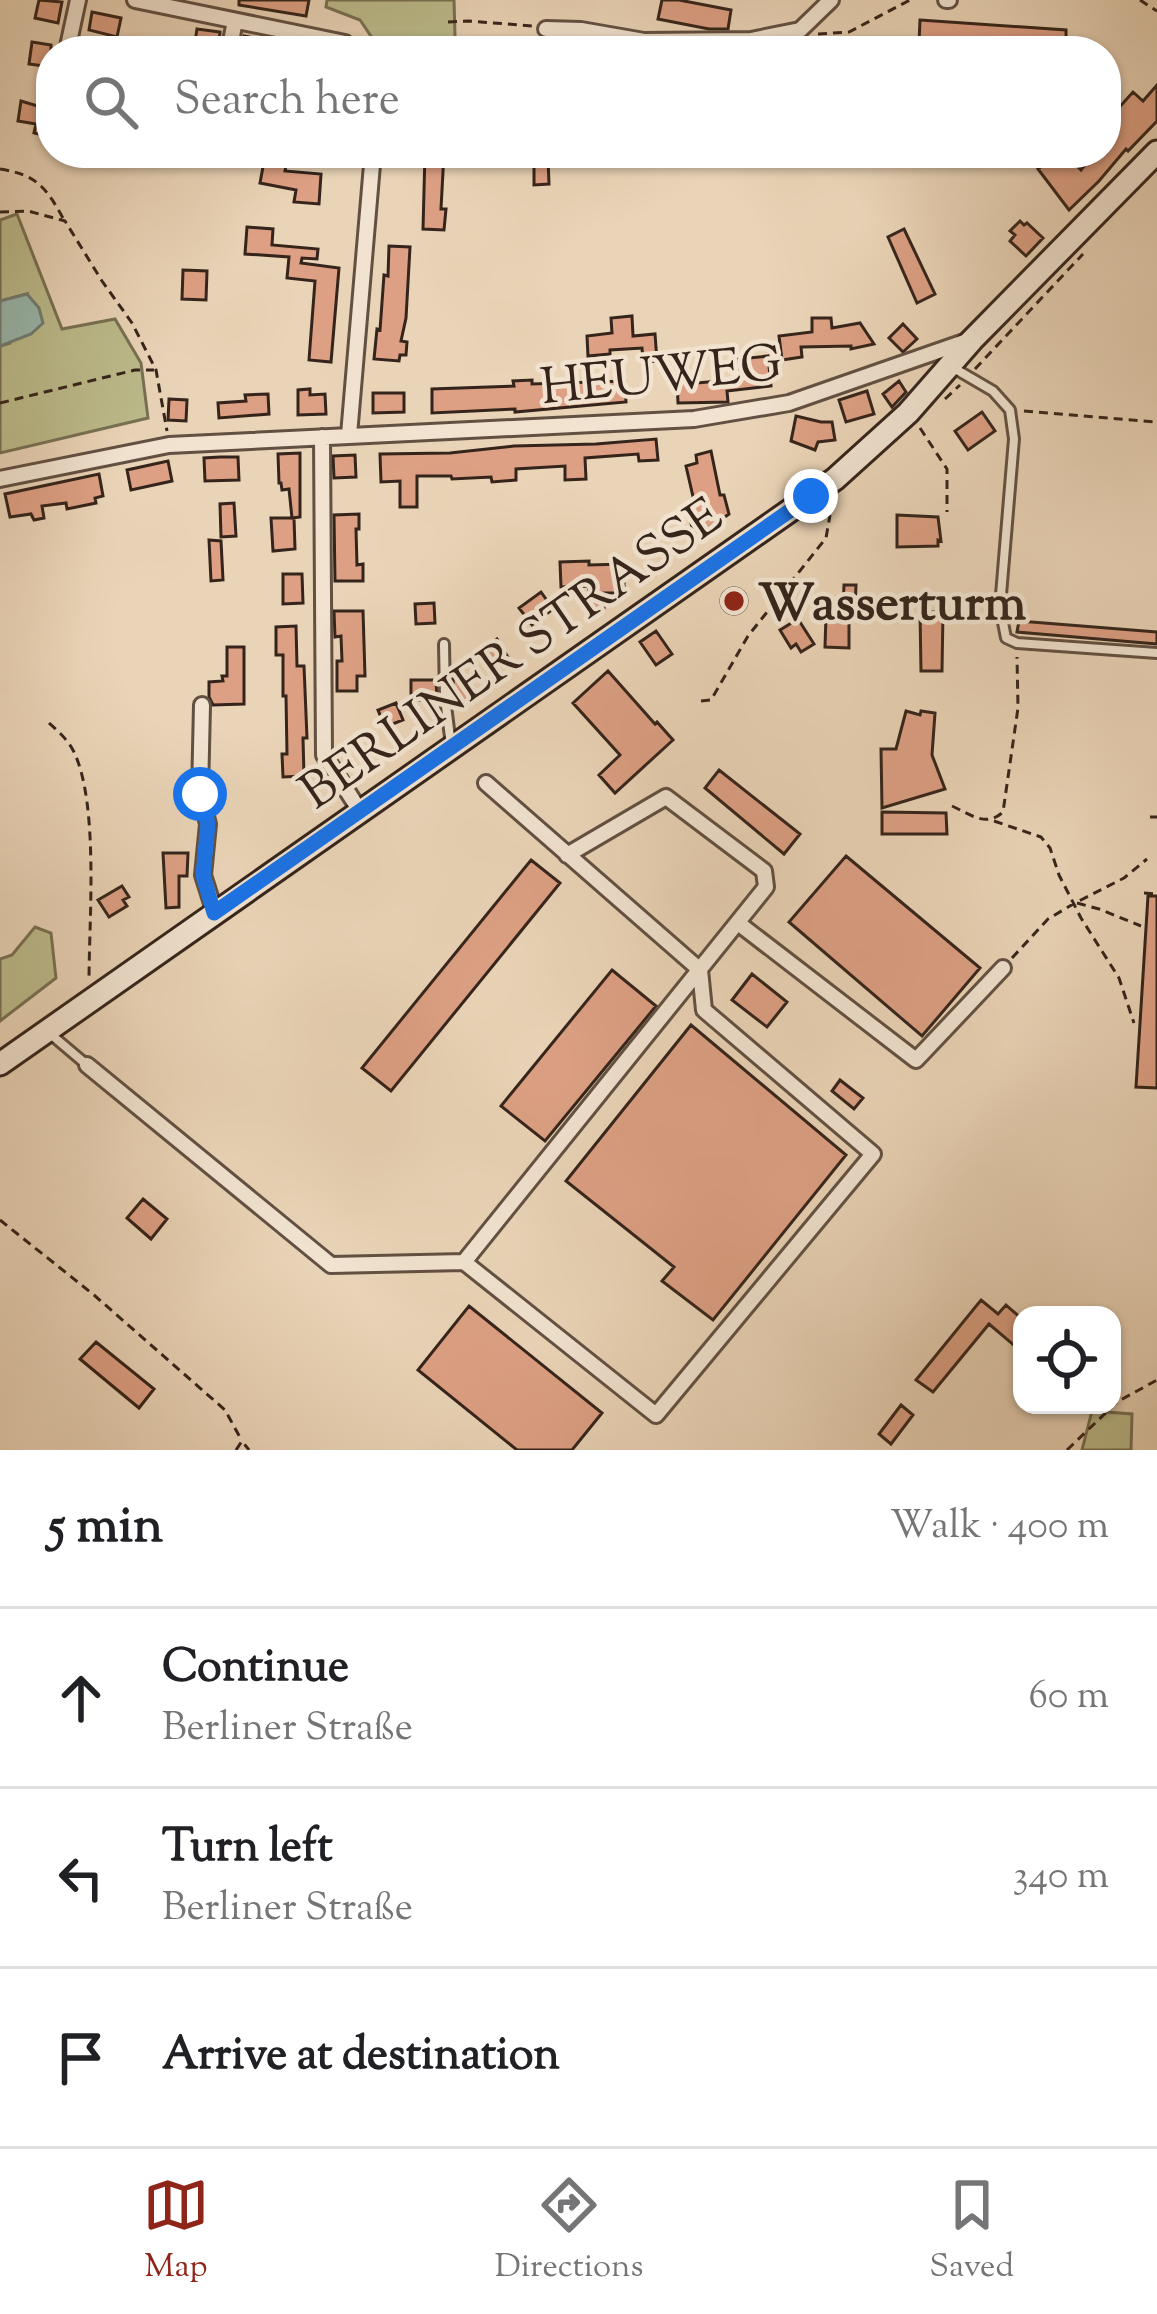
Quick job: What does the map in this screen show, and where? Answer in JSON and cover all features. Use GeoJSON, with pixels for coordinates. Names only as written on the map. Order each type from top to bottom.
{"type":"FeatureCollection","features":[{"type":"Feature","properties":{"kind":"main road","name":"BERLINER STRASSE"},"geometry":{"type":"LineString","coordinates":[[0,1064],[835,479],[908,412],[1157,152]]}},
{"type":"Feature","properties":{"kind":"street"},"geometry":{"type":"LineString","coordinates":[[70,36],[78,0]]}},
{"type":"Feature","properties":{"kind":"street"},"geometry":{"type":"LineString","coordinates":[[135,0],[309,36]]}},
{"type":"Feature","properties":{"kind":"street"},"geometry":{"type":"LineString","coordinates":[[771,36],[800,30],[831,0]]}},
{"type":"Feature","properties":{"kind":"street"},"geometry":{"type":"LineString","coordinates":[[232,36],[235,21]]}},
{"type":"Feature","properties":{"kind":"street"},"geometry":{"type":"LineString","coordinates":[[546,29],[615,36]]}},
{"type":"Feature","properties":{"kind":"street"},"geometry":{"type":"LineString","coordinates":[[350,436],[372,168]]}},
{"type":"Feature","properties":{"kind":"street","name":"HEUWEG"},"geometry":{"type":"LineString","coordinates":[[0,478],[170,445],[694,419],[789,403],[972,340]]}},
{"type":"Feature","properties":{"kind":"street"},"geometry":{"type":"LineString","coordinates":[[322,437],[324,754],[360,811]]}},
{"type":"Feature","properties":{"kind":"street"},"geometry":{"type":"LineString","coordinates":[[202,705],[200,794],[208,824],[203,875],[214,913]]}},
{"type":"Feature","properties":{"kind":"street"},"geometry":{"type":"LineString","coordinates":[[87,1065],[331,1265],[464,1262],[656,1415],[873,1154],[704,1010],[700,970],[486,783]]}},
{"type":"Feature","properties":{"kind":"street"},"geometry":{"type":"LineString","coordinates":[[464,1262],[766,887],[764,871],[666,796],[567,855]]}},
{"type":"Feature","properties":{"kind":"street"},"geometry":{"type":"LineString","coordinates":[[738,922],[916,1060],[1003,968]]}},
{"type":"Feature","properties":{"kind":"lane"},"geometry":{"type":"LineString","coordinates":[[949,366],[993,391],[1010,410],[1014,439],[1000,607],[1006,638],[1017,643],[1157,652]]}},
{"type":"Feature","properties":{"kind":"lane"},"geometry":{"type":"LineString","coordinates":[[444,644],[451,747]]}},
{"type":"Feature","properties":{"kind":"lane"},"geometry":{"type":"LineString","coordinates":[[46,1031],[87,1065]]}},
{"type":"Feature","properties":{"kind":"path"},"geometry":{"type":"LineString","coordinates":[[800,30],[825,35],[849,32],[910,0]]}},
{"type":"Feature","properties":{"kind":"path"},"geometry":{"type":"LineString","coordinates":[[1140,0],[1157,11]]}},
{"type":"Feature","properties":{"kind":"path"},"geometry":{"type":"LineString","coordinates":[[448,22],[520,23],[546,29]]}},
{"type":"Feature","properties":{"kind":"path"},"geometry":{"type":"LineString","coordinates":[[0,169],[27,174],[50,194],[132,323],[156,370],[170,445]]}},
{"type":"Feature","properties":{"kind":"path"},"geometry":{"type":"LineString","coordinates":[[0,212],[28,211],[64,221]]}},
{"type":"Feature","properties":{"kind":"path"},"geometry":{"type":"LineString","coordinates":[[0,403],[135,370],[156,370]]}},
{"type":"Feature","properties":{"kind":"path"},"geometry":{"type":"LineString","coordinates":[[1010,410],[1157,422]]}},
{"type":"Feature","properties":{"kind":"path"},"geometry":{"type":"LineString","coordinates":[[908,412],[947,470],[947,512]]}},
{"type":"Feature","properties":{"kind":"path"},"geometry":{"type":"LineString","coordinates":[[701,701],[711,700],[748,637],[826,538],[830,515]]}},
{"type":"Feature","properties":{"kind":"path"},"geometry":{"type":"LineString","coordinates":[[994,821],[1003,812],[1008,793],[1018,708],[1017,643]]}},
{"type":"Feature","properties":{"kind":"path"},"geometry":{"type":"LineString","coordinates":[[50,723],[76,756],[86,795],[88,982]]}},
{"type":"Feature","properties":{"kind":"path"},"geometry":{"type":"LineString","coordinates":[[952,806],[1041,837],[1081,918],[1119,978],[1134,1023]]}},
{"type":"Feature","properties":{"kind":"path"},"geometry":{"type":"LineString","coordinates":[[1150,817],[1157,818]]}},
{"type":"Feature","properties":{"kind":"path"},"geometry":{"type":"LineString","coordinates":[[1003,968],[1048,920],[1124,878],[1147,859]]}},
{"type":"Feature","properties":{"kind":"path"},"geometry":{"type":"LineString","coordinates":[[1144,893],[1157,894]]}},
{"type":"Feature","properties":{"kind":"path"},"geometry":{"type":"LineString","coordinates":[[1075,903],[1142,926]]}},
{"type":"Feature","properties":{"kind":"path"},"geometry":{"type":"LineString","coordinates":[[0,1220],[225,1410],[249,1450]]}},
{"type":"Feature","properties":{"kind":"path"},"geometry":{"type":"LineString","coordinates":[[1070,1449],[1117,1402],[1157,1380]]}},
{"type":"Feature","properties":{"kind":"path"},"geometry":{"type":"LineString","coordinates":[[236,1450],[242,1442]]}},
{"type":"Feature","properties":{"kind":"shaded area"},"geometry":{"type":"Polygon","coordinates":[[[327,0],[454,0],[455,35],[371,36],[360,20],[326,7],[327,0]]]}},
{"type":"Feature","properties":{"kind":"shaded area"},"geometry":{"type":"Polygon","coordinates":[[[17,214],[62,329],[115,319],[141,363],[148,418],[0,453],[0,346],[10,343],[27,294],[0,301],[0,220],[17,214]]]}},
{"type":"Feature","properties":{"kind":"shaded area"},"geometry":{"type":"Polygon","coordinates":[[[35,927],[51,933],[56,978],[0,1021],[0,959],[12,955],[35,927]]]}},
{"type":"Feature","properties":{"kind":"shaded area"},"geometry":{"type":"Polygon","coordinates":[[[1091,1414],[1132,1414],[1131,1450],[1082,1450],[1091,1414]]]}},
{"type":"Feature","properties":{"kind":"water"},"geometry":{"type":"Polygon","coordinates":[[[27,294],[39,308],[43,323],[31,334],[0,346],[0,301],[27,294]]]}},
{"type":"Feature","properties":{"kind":"building"},"geometry":{"type":"Polygon","coordinates":[[[39,0],[62,2],[58,23],[35,18],[39,0]]]}},
{"type":"Feature","properties":{"kind":"building"},"geometry":{"type":"Polygon","coordinates":[[[239,0],[309,0],[306,16],[239,5],[239,0]]]}},
{"type":"Feature","properties":{"kind":"building"},"geometry":{"type":"Polygon","coordinates":[[[662,0],[731,10],[728,29],[658,19],[662,0]]]}},
{"type":"Feature","properties":{"kind":"building"},"geometry":{"type":"Polygon","coordinates":[[[92,12],[121,18],[117,36],[89,30],[92,12]]]}},
{"type":"Feature","properties":{"kind":"building"},"geometry":{"type":"Polygon","coordinates":[[[920,20],[1066,30],[1066,36],[919,36],[920,20]]]}},
{"type":"Feature","properties":{"kind":"building"},"geometry":{"type":"Polygon","coordinates":[[[197,29],[220,32],[220,36],[196,36],[197,29]]]}},
{"type":"Feature","properties":{"kind":"building"},"geometry":{"type":"Polygon","coordinates":[[[32,42],[36,43],[36,65],[29,64],[32,42]]]}},
{"type":"Feature","properties":{"kind":"building"},"geometry":{"type":"Polygon","coordinates":[[[1157,85],[1157,121],[1121,155],[1121,105],[1133,92],[1143,101],[1157,85]]]}},
{"type":"Feature","properties":{"kind":"building"},"geometry":{"type":"Polygon","coordinates":[[[21,101],[36,106],[36,124],[18,121],[21,101]]]}},
{"type":"Feature","properties":{"kind":"building"},"geometry":{"type":"Polygon","coordinates":[[[263,168],[321,174],[319,204],[294,202],[296,190],[260,183],[263,168]]]}},
{"type":"Feature","properties":{"kind":"building"},"geometry":{"type":"Polygon","coordinates":[[[425,168],[443,168],[444,230],[423,229],[425,168]]]}},
{"type":"Feature","properties":{"kind":"building"},"geometry":{"type":"Polygon","coordinates":[[[534,168],[548,168],[549,184],[534,185],[534,168]]]}},
{"type":"Feature","properties":{"kind":"building"},"geometry":{"type":"Polygon","coordinates":[[[1079,168],[1110,168],[1069,210],[1038,169],[1079,168]]]}},
{"type":"Feature","properties":{"kind":"building"},"geometry":{"type":"Polygon","coordinates":[[[1020,221],[1043,238],[1026,256],[1010,241],[1015,235],[1010,231],[1020,221]]]}},
{"type":"Feature","properties":{"kind":"building"},"geometry":{"type":"Polygon","coordinates":[[[247,227],[273,229],[272,245],[318,249],[317,259],[302,258],[301,263],[339,268],[331,362],[309,360],[315,281],[287,278],[289,257],[245,254],[247,227]]]}},
{"type":"Feature","properties":{"kind":"building"},"geometry":{"type":"Polygon","coordinates":[[[904,229],[935,294],[917,303],[888,237],[904,229]]]}},
{"type":"Feature","properties":{"kind":"building"},"geometry":{"type":"Polygon","coordinates":[[[389,246],[410,247],[401,341],[407,342],[406,355],[400,355],[399,361],[374,359],[389,246]]]}},
{"type":"Feature","properties":{"kind":"building"},"geometry":{"type":"Polygon","coordinates":[[[183,270],[207,271],[206,300],[182,299],[183,270]]]}},
{"type":"Feature","properties":{"kind":"building"},"geometry":{"type":"Polygon","coordinates":[[[632,316],[633,336],[655,334],[657,361],[643,362],[642,348],[588,356],[587,336],[612,333],[611,318],[632,316]]]}},
{"type":"Feature","properties":{"kind":"building"},"geometry":{"type":"Polygon","coordinates":[[[812,318],[831,318],[832,328],[860,323],[874,344],[851,349],[801,347],[802,357],[782,360],[779,336],[812,332],[812,318]]]}},
{"type":"Feature","properties":{"kind":"building"},"geometry":{"type":"Polygon","coordinates":[[[903,324],[917,339],[903,352],[889,338],[903,324]]]}},
{"type":"Feature","properties":{"kind":"building"},"geometry":{"type":"Polygon","coordinates":[[[768,356],[771,386],[727,391],[728,402],[678,403],[677,381],[741,379],[739,359],[768,356]]]}},
{"type":"Feature","properties":{"kind":"building"},"geometry":{"type":"Polygon","coordinates":[[[532,380],[532,384],[625,381],[626,402],[515,412],[432,413],[432,389],[514,386],[513,381],[532,380]]]}},
{"type":"Feature","properties":{"kind":"building"},"geometry":{"type":"Polygon","coordinates":[[[899,381],[906,392],[892,407],[883,394],[899,381]]]}},
{"type":"Feature","properties":{"kind":"building"},"geometry":{"type":"Polygon","coordinates":[[[310,389],[310,395],[325,394],[326,414],[298,415],[298,390],[310,389]]]}},
{"type":"Feature","properties":{"kind":"building"},"geometry":{"type":"Polygon","coordinates":[[[867,391],[874,414],[846,422],[839,400],[867,391]]]}},
{"type":"Feature","properties":{"kind":"building"},"geometry":{"type":"Polygon","coordinates":[[[373,393],[404,393],[404,412],[373,413],[373,393]]]}},
{"type":"Feature","properties":{"kind":"building"},"geometry":{"type":"Polygon","coordinates":[[[268,394],[269,414],[219,418],[218,403],[268,394]]]}},
{"type":"Feature","properties":{"kind":"building"},"geometry":{"type":"Polygon","coordinates":[[[169,399],[187,400],[186,421],[168,420],[169,399]]]}},
{"type":"Feature","properties":{"kind":"building"},"geometry":{"type":"Polygon","coordinates":[[[982,412],[995,431],[968,450],[955,431],[982,412]]]}},
{"type":"Feature","properties":{"kind":"building"},"geometry":{"type":"Polygon","coordinates":[[[796,416],[832,422],[835,440],[818,442],[815,450],[791,441],[796,416]]]}},
{"type":"Feature","properties":{"kind":"building"},"geometry":{"type":"Polygon","coordinates":[[[656,439],[658,460],[639,461],[638,454],[585,458],[586,479],[565,480],[565,466],[516,469],[516,480],[492,482],[491,477],[417,476],[417,507],[400,507],[400,481],[381,482],[380,454],[656,439]]]}},
{"type":"Feature","properties":{"kind":"building"},"geometry":{"type":"Polygon","coordinates":[[[711,451],[729,514],[693,533],[687,503],[694,501],[686,466],[697,463],[696,455],[711,451]]]}},
{"type":"Feature","properties":{"kind":"building"},"geometry":{"type":"Polygon","coordinates":[[[300,453],[300,517],[292,518],[289,489],[282,490],[279,483],[278,454],[300,453]]]}},
{"type":"Feature","properties":{"kind":"building"},"geometry":{"type":"Polygon","coordinates":[[[355,455],[356,477],[334,478],[333,456],[355,455]]]}},
{"type":"Feature","properties":{"kind":"building"},"geometry":{"type":"Polygon","coordinates":[[[238,457],[239,480],[205,481],[204,458],[238,457]]]}},
{"type":"Feature","properties":{"kind":"building"},"geometry":{"type":"Polygon","coordinates":[[[168,461],[172,481],[131,490],[127,470],[168,461]]]}},
{"type":"Feature","properties":{"kind":"building"},"geometry":{"type":"Polygon","coordinates":[[[99,474],[103,496],[95,498],[96,503],[67,509],[66,503],[42,506],[44,518],[34,520],[31,514],[10,517],[5,494],[99,474]]]}},
{"type":"Feature","properties":{"kind":"building"},"geometry":{"type":"Polygon","coordinates":[[[234,503],[236,536],[221,537],[220,504],[234,503]]]}},
{"type":"Feature","properties":{"kind":"building"},"geometry":{"type":"Polygon","coordinates":[[[359,514],[357,565],[363,564],[363,581],[335,581],[334,515],[359,514]]]}},
{"type":"Feature","properties":{"kind":"building"},"geometry":{"type":"Polygon","coordinates":[[[897,515],[938,517],[938,546],[897,547],[897,515]]]}},
{"type":"Feature","properties":{"kind":"building"},"geometry":{"type":"Polygon","coordinates":[[[271,518],[294,518],[295,549],[273,551],[271,518]]]}},
{"type":"Feature","properties":{"kind":"building"},"geometry":{"type":"Polygon","coordinates":[[[209,540],[221,541],[223,580],[211,581],[209,540]]]}},
{"type":"Feature","properties":{"kind":"building"},"geometry":{"type":"Polygon","coordinates":[[[589,561],[589,565],[624,564],[624,593],[604,593],[604,608],[589,608],[589,586],[561,587],[560,562],[589,561]]]}},
{"type":"Feature","properties":{"kind":"building"},"geometry":{"type":"Polygon","coordinates":[[[283,574],[302,574],[303,603],[283,604],[283,574]]]}},
{"type":"Feature","properties":{"kind":"building"},"geometry":{"type":"Polygon","coordinates":[[[844,585],[856,585],[855,610],[843,610],[844,585]]]}},
{"type":"Feature","properties":{"kind":"building","name":"Wasserturm"},"geometry":{"type":"Polygon","coordinates":[[[734,588],[747,601],[734,614],[721,601],[734,588]]]}},
{"type":"Feature","properties":{"kind":"building"},"geometry":{"type":"Polygon","coordinates":[[[541,592],[553,609],[532,625],[519,608],[541,592]]]}},
{"type":"Feature","properties":{"kind":"building"},"geometry":{"type":"Polygon","coordinates":[[[434,603],[435,623],[416,624],[415,604],[434,603]]]}},
{"type":"Feature","properties":{"kind":"building"},"geometry":{"type":"Polygon","coordinates":[[[334,611],[363,611],[365,676],[357,676],[357,691],[337,691],[337,661],[342,661],[334,611]]]}},
{"type":"Feature","properties":{"kind":"building"},"geometry":{"type":"Polygon","coordinates":[[[920,612],[943,612],[942,671],[921,671],[920,612]]]}},
{"type":"Feature","properties":{"kind":"building"},"geometry":{"type":"Polygon","coordinates":[[[826,616],[849,617],[849,648],[825,647],[826,616]]]}},
{"type":"Feature","properties":{"kind":"building"},"geometry":{"type":"Polygon","coordinates":[[[798,619],[814,644],[801,652],[796,644],[791,648],[780,630],[798,619]]]}},
{"type":"Feature","properties":{"kind":"building"},"geometry":{"type":"Polygon","coordinates":[[[1019,621],[1157,632],[1157,644],[1017,632],[1019,621]]]}},
{"type":"Feature","properties":{"kind":"building"},"geometry":{"type":"Polygon","coordinates":[[[296,626],[297,666],[304,666],[304,776],[283,777],[286,696],[283,655],[276,655],[276,627],[296,626]]]}},
{"type":"Feature","properties":{"kind":"building"},"geometry":{"type":"Polygon","coordinates":[[[656,631],[672,654],[656,665],[640,642],[656,631]]]}},
{"type":"Feature","properties":{"kind":"building"},"geometry":{"type":"Polygon","coordinates":[[[497,639],[509,659],[491,669],[481,652],[497,639]]]}},
{"type":"Feature","properties":{"kind":"building"},"geometry":{"type":"Polygon","coordinates":[[[227,647],[244,647],[244,704],[213,705],[209,682],[227,676],[227,647]]]}},
{"type":"Feature","properties":{"kind":"building"},"geometry":{"type":"Polygon","coordinates":[[[608,671],[673,740],[615,793],[599,775],[620,755],[573,703],[608,671]]]}},
{"type":"Feature","properties":{"kind":"building"},"geometry":{"type":"Polygon","coordinates":[[[453,677],[471,677],[471,702],[454,702],[453,677]]]}},
{"type":"Feature","properties":{"kind":"building"},"geometry":{"type":"Polygon","coordinates":[[[411,680],[436,680],[437,700],[411,700],[411,680]]]}},
{"type":"Feature","properties":{"kind":"building"},"geometry":{"type":"Polygon","coordinates":[[[396,703],[403,720],[385,727],[378,710],[396,703]]]}},
{"type":"Feature","properties":{"kind":"building"},"geometry":{"type":"Polygon","coordinates":[[[906,711],[935,713],[932,755],[945,789],[882,808],[881,749],[896,749],[906,711]]]}},
{"type":"Feature","properties":{"kind":"building"},"geometry":{"type":"Polygon","coordinates":[[[719,770],[800,834],[784,854],[705,788],[719,770]]]}},
{"type":"Feature","properties":{"kind":"building"},"geometry":{"type":"Polygon","coordinates":[[[882,812],[946,813],[947,834],[882,834],[882,812]]]}},
{"type":"Feature","properties":{"kind":"building"},"geometry":{"type":"Polygon","coordinates":[[[163,853],[188,853],[187,876],[179,876],[179,907],[166,908],[163,853]]]}},
{"type":"Feature","properties":{"kind":"building"},"geometry":{"type":"Polygon","coordinates":[[[846,856],[980,968],[922,1036],[789,922],[846,856]]]}},
{"type":"Feature","properties":{"kind":"building"},"geometry":{"type":"Polygon","coordinates":[[[531,860],[560,883],[391,1091],[362,1068],[531,860]]]}},
{"type":"Feature","properties":{"kind":"building"},"geometry":{"type":"Polygon","coordinates":[[[122,886],[129,897],[123,900],[127,906],[109,917],[98,900],[122,886]]]}},
{"type":"Feature","properties":{"kind":"building"},"geometry":{"type":"Polygon","coordinates":[[[1148,896],[1157,896],[1157,1088],[1136,1087],[1148,896]]]}},
{"type":"Feature","properties":{"kind":"building"},"geometry":{"type":"Polygon","coordinates":[[[612,970],[656,1006],[545,1141],[501,1106],[612,970]]]}},
{"type":"Feature","properties":{"kind":"building"},"geometry":{"type":"Polygon","coordinates":[[[752,974],[787,1002],[767,1027],[732,1000],[752,974]]]}},
{"type":"Feature","properties":{"kind":"building"},"geometry":{"type":"Polygon","coordinates":[[[691,1025],[846,1155],[713,1320],[662,1281],[674,1267],[566,1181],[691,1025]]]}},
{"type":"Feature","properties":{"kind":"building"},"geometry":{"type":"Polygon","coordinates":[[[840,1080],[863,1098],[854,1109],[832,1091],[840,1080]]]}},
{"type":"Feature","properties":{"kind":"building"},"geometry":{"type":"Polygon","coordinates":[[[143,1199],[167,1219],[151,1239],[127,1218],[143,1199]]]}},
{"type":"Feature","properties":{"kind":"building"},"geometry":{"type":"Polygon","coordinates":[[[981,1300],[998,1314],[1006,1305],[1013,1311],[1013,1344],[989,1324],[933,1392],[916,1380],[981,1300]]]}},
{"type":"Feature","properties":{"kind":"building"},"geometry":{"type":"Polygon","coordinates":[[[469,1306],[602,1413],[572,1450],[517,1450],[418,1370],[469,1306]]]}},
{"type":"Feature","properties":{"kind":"building"},"geometry":{"type":"Polygon","coordinates":[[[96,1342],[154,1389],[139,1408],[80,1359],[96,1342]]]}},
{"type":"Feature","properties":{"kind":"building"},"geometry":{"type":"Polygon","coordinates":[[[901,1405],[913,1415],[891,1444],[879,1434],[901,1405]]]}},
{"type":"Feature","properties":{"kind":"place","name":"Wasserturm"},"geometry":{"type":"Point","coordinates":[734,601]}},
{"type":"Feature","properties":{"kind":"route"},"geometry":{"type":"LineString","coordinates":[[200,794],[208,824],[203,875],[214,913],[811,496]]}}]}
